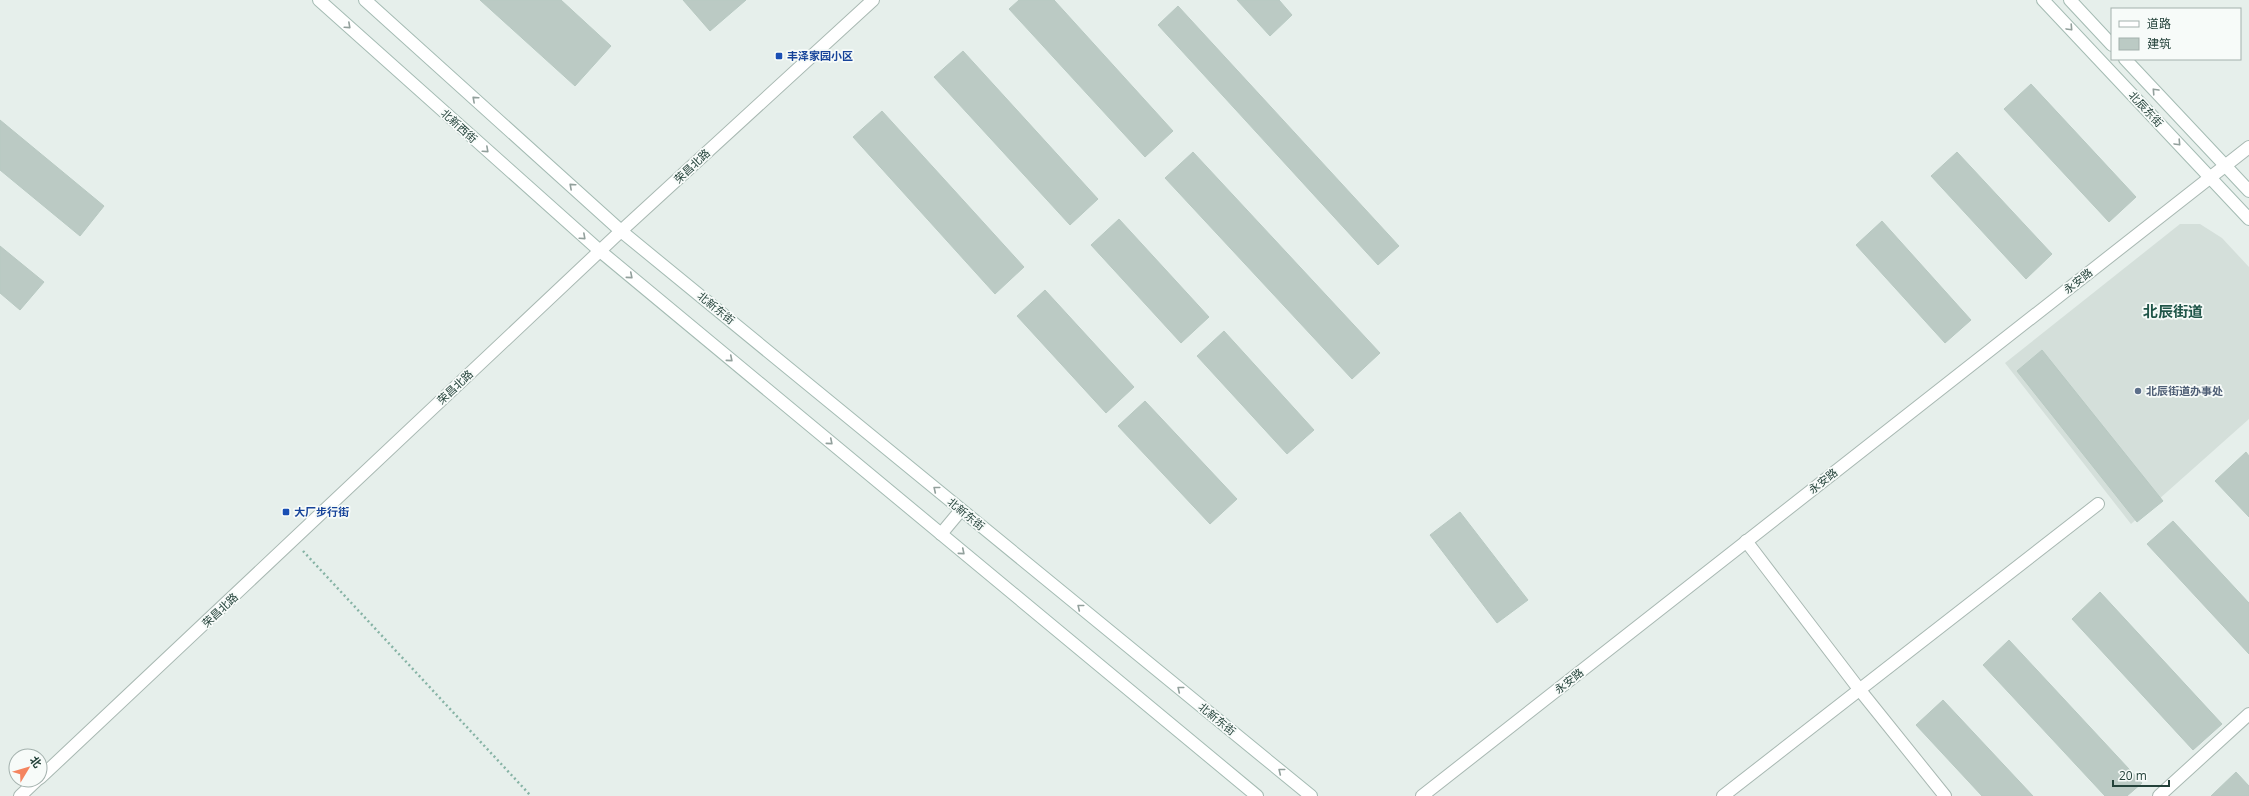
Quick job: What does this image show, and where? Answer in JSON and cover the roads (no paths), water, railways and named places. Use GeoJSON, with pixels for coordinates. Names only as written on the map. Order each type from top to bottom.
{"type":"FeatureCollection","features":[{"type":"Feature","properties":{"kind":"street","name":"北新西街"},"geometry":{"type":"LineString","coordinates":[[319,0],[600,251]]}},
{"type":"Feature","properties":{"kind":"street"},"geometry":{"type":"LineString","coordinates":[[365,0],[622,231]]}},
{"type":"Feature","properties":{"kind":"street","name":"荣昌北路"},"geometry":{"type":"LineString","coordinates":[[48,770],[600,251],[873,0]]}},
{"type":"Feature","properties":{"kind":"street","name":"北辰东街"},"geometry":{"type":"LineString","coordinates":[[2043,0],[2249,218]]}},
{"type":"Feature","properties":{"kind":"street"},"geometry":{"type":"LineString","coordinates":[[2070,0],[2111,44]]}},
{"type":"Feature","properties":{"kind":"street","name":"北辰东街"},"geometry":{"type":"LineString","coordinates":[[2126,60],[2249,191]]}},
{"type":"Feature","properties":{"kind":"street","name":"永安路"},"geometry":{"type":"LineString","coordinates":[[1422,796],[2249,147]]}},
{"type":"Feature","properties":{"kind":"street","name":"北新东街"},"geometry":{"type":"LineString","coordinates":[[622,231],[1311,796]]}},
{"type":"Feature","properties":{"kind":"street"},"geometry":{"type":"LineString","coordinates":[[600,251],[1257,796]]}},
{"type":"Feature","properties":{"kind":"street"},"geometry":{"type":"LineString","coordinates":[[1723,796],[2098,504]]}},
{"type":"Feature","properties":{"kind":"street"},"geometry":{"type":"LineString","coordinates":[[941,534],[961,510]]}},
{"type":"Feature","properties":{"kind":"street"},"geometry":{"type":"LineString","coordinates":[[1746,541],[1859,689],[1945,796]]}},
{"type":"Feature","properties":{"kind":"street"},"geometry":{"type":"LineString","coordinates":[[2159,796],[2249,714]]}},
{"type":"Feature","properties":{"kind":"street"},"geometry":{"type":"LineString","coordinates":[[20,796],[28,788]]}},
{"type":"Feature","properties":{"kind":"place","name":"丰泽家园小区"},"geometry":{"type":"Point","coordinates":[779,56]}},
{"type":"Feature","properties":{"kind":"place","name":"北辰街道办事处"},"geometry":{"type":"Point","coordinates":[2138,391]}},
{"type":"Feature","properties":{"kind":"place","name":"大厂步行街"},"geometry":{"type":"Point","coordinates":[286,512]}},
{"type":"Feature","properties":{"kind":"district","name":"北辰街道"},"geometry":{"type":"Point","coordinates":[2173,312]}}]}
